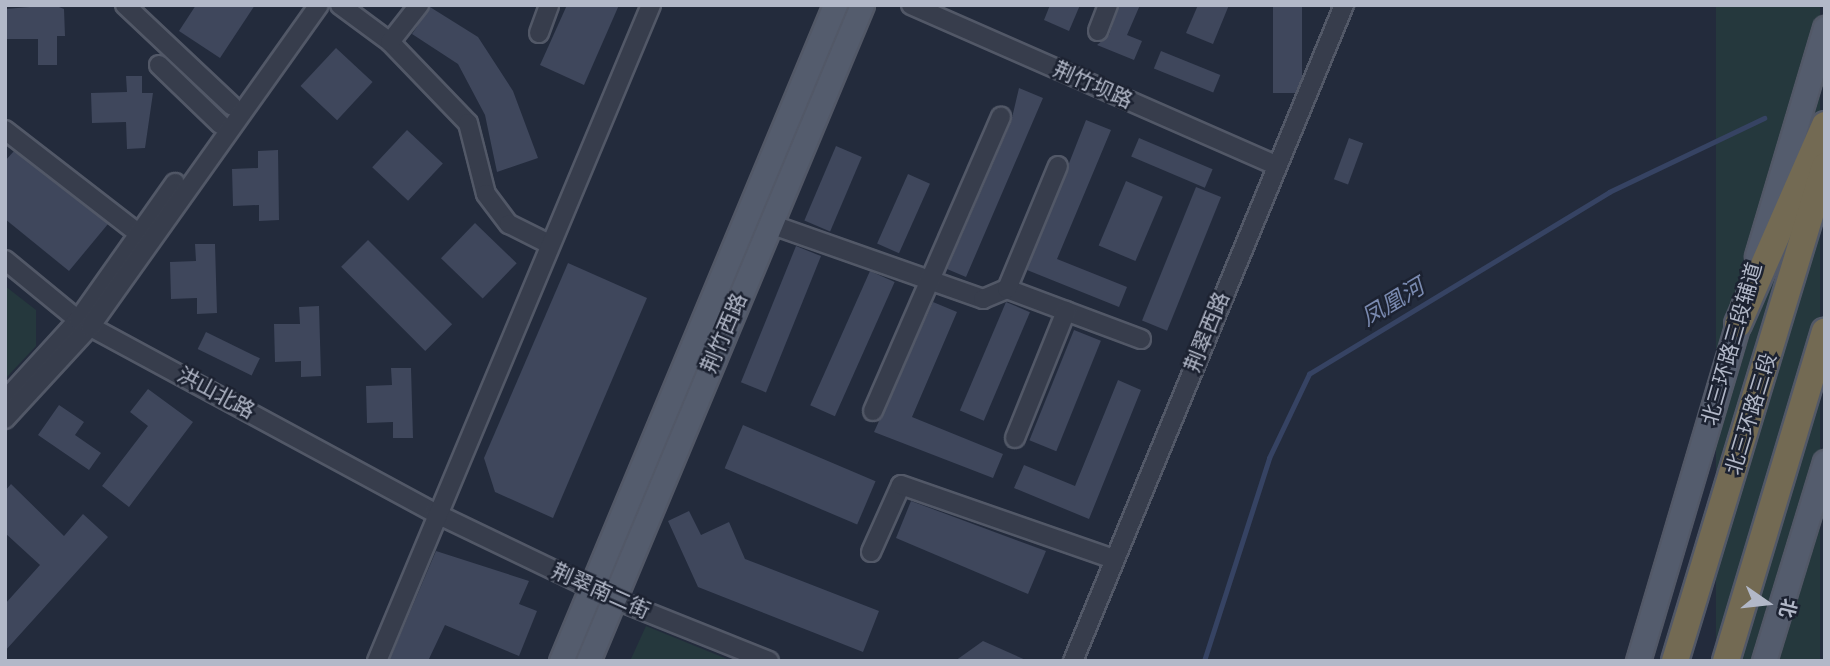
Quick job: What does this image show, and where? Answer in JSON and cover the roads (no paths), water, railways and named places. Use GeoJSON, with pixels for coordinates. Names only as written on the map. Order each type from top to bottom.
{"type":"FeatureCollection","features":[{"type":"Feature","properties":{"kind":"highway"},"geometry":{"type":"LineString","coordinates":[[1738,324],[1825,125]]}},
{"type":"Feature","properties":{"kind":"highway","name":"北三环路三段"},"geometry":{"type":"LineString","coordinates":[[1675,661],[1825,166]]}},
{"type":"Feature","properties":{"kind":"highway"},"geometry":{"type":"LineString","coordinates":[[1726,661],[1825,332]]}},
{"type":"Feature","properties":{"kind":"main road","name":"荆竹西路"},"geometry":{"type":"LineString","coordinates":[[561,661],[835,5]]}},
{"type":"Feature","properties":{"kind":"main road","name":"荆竹西路"},"geometry":{"type":"LineString","coordinates":[[588,661],[862,5]]}},
{"type":"Feature","properties":{"kind":"main road","name":"北三环路三段辅道"},"geometry":{"type":"LineString","coordinates":[[1638,661],[1825,28]]}},
{"type":"Feature","properties":{"kind":"main road"},"geometry":{"type":"LineString","coordinates":[[1764,661],[1825,462]]}},
{"type":"Feature","properties":{"kind":"street"},"geometry":{"type":"LineString","coordinates":[[125,5],[232,106]]}},
{"type":"Feature","properties":{"kind":"street"},"geometry":{"type":"LineString","coordinates":[[5,400],[84,324],[138,233],[306,5]]}},
{"type":"Feature","properties":{"kind":"street"},"geometry":{"type":"LineString","coordinates":[[5,419],[84,324],[319,5]]}},
{"type":"Feature","properties":{"kind":"street"},"geometry":{"type":"LineString","coordinates":[[340,5],[390,42],[468,123],[486,194],[509,224],[549,244]]}},
{"type":"Feature","properties":{"kind":"street"},"geometry":{"type":"LineString","coordinates":[[390,42],[419,5]]}},
{"type":"Feature","properties":{"kind":"street"},"geometry":{"type":"LineString","coordinates":[[539,33],[549,5]]}},
{"type":"Feature","properties":{"kind":"street"},"geometry":{"type":"LineString","coordinates":[[377,661],[435,513],[651,5]]}},
{"type":"Feature","properties":{"kind":"street","name":"荆竹坝路"},"geometry":{"type":"LineString","coordinates":[[911,5],[1275,165]]}},
{"type":"Feature","properties":{"kind":"street"},"geometry":{"type":"LineString","coordinates":[[1098,31],[1108,5]]}},
{"type":"Feature","properties":{"kind":"street","name":"荆翠西路"},"geometry":{"type":"LineString","coordinates":[[1073,661],[1275,165],[1344,5]]}},
{"type":"Feature","properties":{"kind":"street"},"geometry":{"type":"LineString","coordinates":[[159,65],[220,124]]}},
{"type":"Feature","properties":{"kind":"street"},"geometry":{"type":"LineString","coordinates":[[873,411],[1001,117]]}},
{"type":"Feature","properties":{"kind":"street"},"geometry":{"type":"LineString","coordinates":[[5,130],[138,233]]}},
{"type":"Feature","properties":{"kind":"street"},"geometry":{"type":"LineString","coordinates":[[1007,289],[1058,166]]}},
{"type":"Feature","properties":{"kind":"street"},"geometry":{"type":"LineString","coordinates":[[770,224],[983,299],[1007,289],[1140,339]]}},
{"type":"Feature","properties":{"kind":"street","name":"洪山北路"},"geometry":{"type":"LineString","coordinates":[[5,260],[84,324],[435,513]]}},
{"type":"Feature","properties":{"kind":"street"},"geometry":{"type":"LineString","coordinates":[[1015,438],[1066,312]]}},
{"type":"Feature","properties":{"kind":"street"},"geometry":{"type":"LineString","coordinates":[[871,552],[901,485],[1114,559]]}},
{"type":"Feature","properties":{"kind":"street","name":"荆翠南二街"},"geometry":{"type":"LineString","coordinates":[[435,513],[614,599],[769,661]]}},
{"type":"Feature","properties":{"kind":"waterway","name":"凤凰河"},"geometry":{"type":"LineString","coordinates":[[1204,661],[1269,458],[1309,374],[1609,192],[1764,118]]}}]}
